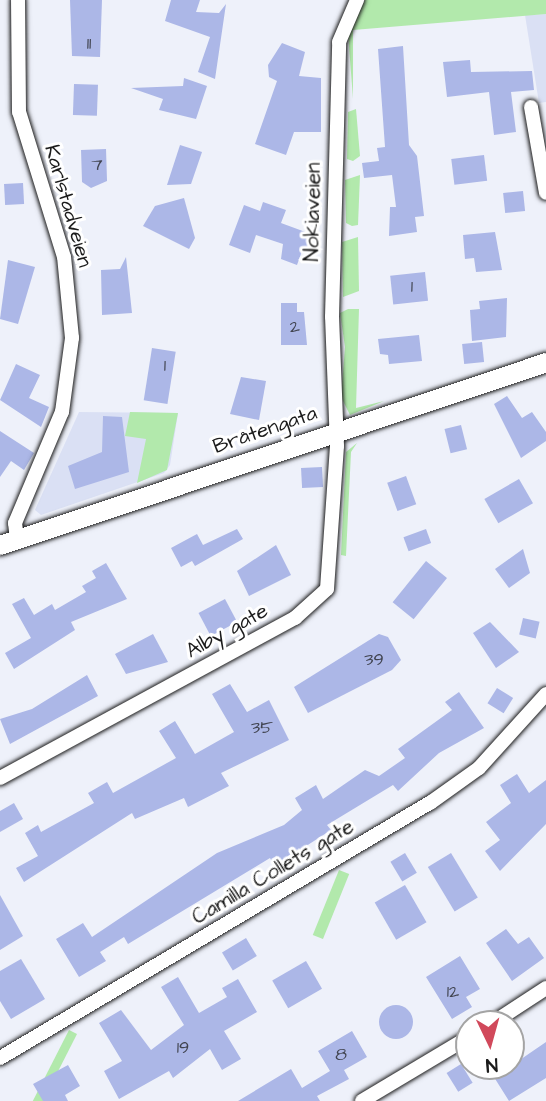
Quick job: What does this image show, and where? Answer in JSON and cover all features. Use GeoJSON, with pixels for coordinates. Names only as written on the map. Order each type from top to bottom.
{"type":"FeatureCollection","features":[{"type":"Feature","properties":{"kind":"street","name":"Karlstadveien"},"geometry":{"type":"LineString","coordinates":[[8,542],[62,412],[72,338],[64,257],[19,112],[18,0]]}},
{"type":"Feature","properties":{"kind":"street","name":"Nokiaveien"},"geometry":{"type":"LineString","coordinates":[[337,430],[332,317],[339,42],[357,0]]}},
{"type":"Feature","properties":{"kind":"street"},"geometry":{"type":"LineString","coordinates":[[531,107],[546,193]]}},
{"type":"Feature","properties":{"kind":"street","name":"Bråtengata"},"geometry":{"type":"LineString","coordinates":[[8,542],[546,362]]}},
{"type":"Feature","properties":{"kind":"street","name":"Alby gate"},"geometry":{"type":"LineString","coordinates":[[0,778],[316,603],[334,560],[337,430]]}},
{"type":"Feature","properties":{"kind":"street","name":"Camilla Collets gate"},"geometry":{"type":"LineString","coordinates":[[0,1058],[430,803],[479,768],[546,694]]}},
{"type":"Feature","properties":{"kind":"street"},"geometry":{"type":"LineString","coordinates":[[512,1010],[546,988]]}},
{"type":"Feature","properties":{"kind":"street"},"geometry":{"type":"LineString","coordinates":[[362,1101],[455,1045]]}},
{"type":"Feature","properties":{"kind":"shaded area"},"geometry":{"type":"Polygon","coordinates":[[[546,14],[546,102],[539,103],[525,15],[546,14]]]}},
{"type":"Feature","properties":{"kind":"shaded area"},"geometry":{"type":"Polygon","coordinates":[[[79,412],[178,413],[170,465],[164,473],[41,515],[35,510],[79,412]]]}},
{"type":"Feature","properties":{"kind":"green space"},"geometry":{"type":"Polygon","coordinates":[[[365,0],[546,0],[546,14],[353,30],[353,99],[348,33],[365,0]]]}},
{"type":"Feature","properties":{"kind":"green space"},"geometry":{"type":"Polygon","coordinates":[[[356,109],[360,156],[353,161],[347,159],[348,112],[356,109]]]}},
{"type":"Feature","properties":{"kind":"green space"},"geometry":{"type":"Polygon","coordinates":[[[360,175],[358,225],[352,226],[346,223],[345,180],[360,175]]]}},
{"type":"Feature","properties":{"kind":"green space"},"geometry":{"type":"Polygon","coordinates":[[[358,237],[359,291],[343,297],[342,242],[358,237]]]}},
{"type":"Feature","properties":{"kind":"green space"},"geometry":{"type":"Polygon","coordinates":[[[348,309],[359,309],[356,408],[384,401],[350,415],[341,397],[345,347],[340,313],[348,309]]]}},
{"type":"Feature","properties":{"kind":"green space"},"geometry":{"type":"Polygon","coordinates":[[[130,412],[178,413],[167,470],[137,483],[146,439],[125,436],[130,412]]]}},
{"type":"Feature","properties":{"kind":"green space"},"geometry":{"type":"Polygon","coordinates":[[[357,443],[351,452],[346,556],[341,555],[346,452],[357,443]]]}},
{"type":"Feature","properties":{"kind":"green space"},"geometry":{"type":"Polygon","coordinates":[[[339,870],[349,874],[323,939],[313,935],[339,870]]]}},
{"type":"Feature","properties":{"kind":"green space"},"geometry":{"type":"Polygon","coordinates":[[[69,1030],[77,1034],[43,1101],[33,1101],[69,1030]]]}},
{"type":"Feature","properties":{"kind":"building"},"geometry":{"type":"Polygon","coordinates":[[[70,0],[102,0],[100,57],[72,56],[70,0]]]}},
{"type":"Feature","properties":{"kind":"building"},"geometry":{"type":"Polygon","coordinates":[[[171,0],[200,0],[196,12],[219,13],[226,4],[215,79],[198,72],[210,37],[165,21],[171,0]]]}},
{"type":"Feature","properties":{"kind":"building"},"geometry":{"type":"Polygon","coordinates":[[[282,43],[305,52],[299,76],[321,78],[321,132],[294,132],[286,155],[255,144],[277,81],[269,77],[268,65],[282,43]]]}},
{"type":"Feature","properties":{"kind":"building"},"geometry":{"type":"Polygon","coordinates":[[[403,46],[409,145],[417,156],[424,216],[415,217],[417,232],[389,236],[390,207],[396,207],[392,175],[364,178],[362,163],[379,161],[377,148],[385,147],[378,49],[403,46]]]}},
{"type":"Feature","properties":{"kind":"building"},"geometry":{"type":"Polygon","coordinates":[[[470,60],[471,72],[532,71],[534,90],[511,92],[516,132],[494,135],[489,92],[447,97],[443,62],[470,60]]]}},
{"type":"Feature","properties":{"kind":"building"},"geometry":{"type":"Polygon","coordinates":[[[184,78],[207,86],[196,119],[159,110],[163,99],[131,88],[183,86],[184,78]]]}},
{"type":"Feature","properties":{"kind":"building"},"geometry":{"type":"Polygon","coordinates":[[[74,84],[98,85],[97,116],[73,115],[74,84]]]}},
{"type":"Feature","properties":{"kind":"building"},"geometry":{"type":"Polygon","coordinates":[[[180,145],[202,152],[191,184],[167,185],[180,145]]]}},
{"type":"Feature","properties":{"kind":"building"},"geometry":{"type":"Polygon","coordinates":[[[106,149],[107,181],[91,188],[82,182],[81,150],[106,149]]]}},
{"type":"Feature","properties":{"kind":"building"},"geometry":{"type":"Polygon","coordinates":[[[484,155],[487,181],[454,185],[451,159],[484,155]]]}},
{"type":"Feature","properties":{"kind":"building"},"geometry":{"type":"Polygon","coordinates":[[[23,183],[24,204],[5,205],[4,184],[23,183]]]}},
{"type":"Feature","properties":{"kind":"building"},"geometry":{"type":"Polygon","coordinates":[[[523,191],[525,211],[505,213],[503,193],[523,191]]]}},
{"type":"Feature","properties":{"kind":"building"},"geometry":{"type":"Polygon","coordinates":[[[184,198],[195,238],[189,249],[143,226],[155,206],[184,198]]]}},
{"type":"Feature","properties":{"kind":"building"},"geometry":{"type":"Polygon","coordinates":[[[263,202],[286,210],[281,223],[319,237],[319,252],[302,251],[297,265],[281,259],[283,244],[256,235],[250,253],[229,245],[244,205],[260,211],[263,202]]]}},
{"type":"Feature","properties":{"kind":"building"},"geometry":{"type":"Polygon","coordinates":[[[495,232],[502,270],[476,272],[474,258],[465,259],[463,235],[495,232]]]}},
{"type":"Feature","properties":{"kind":"building"},"geometry":{"type":"Polygon","coordinates":[[[126,257],[132,313],[102,315],[101,270],[120,269],[126,257]]]}},
{"type":"Feature","properties":{"kind":"building"},"geometry":{"type":"Polygon","coordinates":[[[8,260],[35,267],[18,324],[0,319],[8,260]]]}},
{"type":"Feature","properties":{"kind":"building"},"geometry":{"type":"Polygon","coordinates":[[[425,272],[428,301],[393,304],[390,276],[425,272]]]}},
{"type":"Feature","properties":{"kind":"building"},"geometry":{"type":"Polygon","coordinates":[[[507,298],[506,337],[472,341],[470,310],[480,309],[479,301],[507,298]]]}},
{"type":"Feature","properties":{"kind":"building"},"geometry":{"type":"Polygon","coordinates":[[[281,303],[297,303],[297,312],[304,312],[307,345],[281,345],[281,303]]]}},
{"type":"Feature","properties":{"kind":"building"},"geometry":{"type":"Polygon","coordinates":[[[419,335],[422,361],[389,364],[388,355],[380,354],[378,339],[419,335]]]}},
{"type":"Feature","properties":{"kind":"building"},"geometry":{"type":"Polygon","coordinates":[[[482,342],[484,362],[464,364],[462,344],[482,342]]]}},
{"type":"Feature","properties":{"kind":"building"},"geometry":{"type":"Polygon","coordinates":[[[152,348],[176,352],[167,404],[144,400],[152,348]]]}},
{"type":"Feature","properties":{"kind":"building"},"geometry":{"type":"Polygon","coordinates":[[[16,364],[40,375],[29,398],[49,407],[41,427],[0,400],[16,364]]]}},
{"type":"Feature","properties":{"kind":"building"},"geometry":{"type":"Polygon","coordinates":[[[241,377],[266,381],[259,420],[230,414],[241,377]]]}},
{"type":"Feature","properties":{"kind":"building"},"geometry":{"type":"Polygon","coordinates":[[[507,396],[522,418],[532,412],[546,432],[546,441],[521,458],[494,404],[507,396]]]}},
{"type":"Feature","properties":{"kind":"building"},"geometry":{"type":"Polygon","coordinates":[[[103,416],[122,417],[129,472],[75,489],[68,466],[102,452],[103,416]]]}},
{"type":"Feature","properties":{"kind":"building"},"geometry":{"type":"Polygon","coordinates":[[[461,425],[467,449],[451,453],[445,429],[461,425]]]}},
{"type":"Feature","properties":{"kind":"building"},"geometry":{"type":"Polygon","coordinates":[[[0,431],[34,453],[24,470],[11,461],[0,477],[0,431]]]}},
{"type":"Feature","properties":{"kind":"building"},"geometry":{"type":"Polygon","coordinates":[[[322,467],[323,487],[302,488],[301,468],[322,467]]]}},
{"type":"Feature","properties":{"kind":"building"},"geometry":{"type":"Polygon","coordinates":[[[406,476],[416,504],[397,511],[387,483],[406,476]]]}},
{"type":"Feature","properties":{"kind":"building"},"geometry":{"type":"Polygon","coordinates":[[[519,479],[533,503],[498,523],[484,499],[519,479]]]}},
{"type":"Feature","properties":{"kind":"building"},"geometry":{"type":"Polygon","coordinates":[[[237,529],[243,539],[195,566],[192,561],[181,567],[171,548],[197,534],[203,545],[237,529]]]}},
{"type":"Feature","properties":{"kind":"building"},"geometry":{"type":"Polygon","coordinates":[[[426,529],[431,543],[409,551],[403,537],[426,529]]]}},
{"type":"Feature","properties":{"kind":"building"},"geometry":{"type":"Polygon","coordinates":[[[276,545],[291,575],[249,596],[237,571],[276,545]]]}},
{"type":"Feature","properties":{"kind":"building"},"geometry":{"type":"Polygon","coordinates":[[[523,549],[530,573],[509,588],[495,569],[523,549]]]}},
{"type":"Feature","properties":{"kind":"building"},"geometry":{"type":"Polygon","coordinates":[[[426,561],[447,578],[414,619],[393,602],[426,561]]]}},
{"type":"Feature","properties":{"kind":"building"},"geometry":{"type":"Polygon","coordinates":[[[106,563],[127,599],[71,622],[75,630],[14,669],[5,653],[31,638],[12,604],[24,598],[34,615],[52,604],[55,610],[86,592],[82,586],[96,578],[92,571],[106,563]]]}},
{"type":"Feature","properties":{"kind":"building"},"geometry":{"type":"Polygon","coordinates":[[[225,599],[237,622],[211,636],[199,613],[225,599]]]}},
{"type":"Feature","properties":{"kind":"building"},"geometry":{"type":"Polygon","coordinates":[[[523,618],[540,622],[536,638],[519,635],[523,618]]]}},
{"type":"Feature","properties":{"kind":"building"},"geometry":{"type":"Polygon","coordinates":[[[490,622],[519,652],[496,668],[473,633],[490,622]]]}},
{"type":"Feature","properties":{"kind":"building"},"geometry":{"type":"Polygon","coordinates":[[[153,634],[168,662],[126,674],[115,654],[153,634]]]}},
{"type":"Feature","properties":{"kind":"building"},"geometry":{"type":"Polygon","coordinates":[[[379,634],[388,637],[401,660],[392,670],[308,713],[294,687],[379,634]]]}},
{"type":"Feature","properties":{"kind":"building"},"geometry":{"type":"Polygon","coordinates":[[[87,675],[98,696],[10,744],[0,719],[32,709],[87,675]]]}},
{"type":"Feature","properties":{"kind":"building"},"geometry":{"type":"Polygon","coordinates":[[[230,684],[247,712],[269,700],[289,740],[221,773],[229,786],[188,807],[184,798],[135,819],[132,813],[24,882],[16,868],[38,856],[25,833],[38,825],[41,832],[94,803],[88,793],[107,782],[113,793],[176,758],[159,731],[175,721],[195,754],[234,732],[212,694],[230,684]]]}},
{"type":"Feature","properties":{"kind":"building"},"geometry":{"type":"Polygon","coordinates":[[[497,688],[513,698],[504,713],[487,703],[497,688]]]}},
{"type":"Feature","properties":{"kind":"building"},"geometry":{"type":"Polygon","coordinates":[[[459,692],[484,728],[439,753],[398,791],[393,785],[327,825],[331,830],[300,850],[304,858],[278,873],[270,858],[128,944],[124,937],[100,952],[106,961],[79,977],[56,939],[83,923],[92,937],[217,853],[284,825],[302,810],[295,798],[316,785],[323,799],[365,770],[379,776],[405,758],[398,749],[452,710],[445,702],[459,692]]]}},
{"type":"Feature","properties":{"kind":"building"},"geometry":{"type":"Polygon","coordinates":[[[517,774],[529,793],[546,780],[546,824],[500,871],[485,851],[500,840],[486,822],[511,803],[500,785],[517,774]]]}},
{"type":"Feature","properties":{"kind":"building"},"geometry":{"type":"Polygon","coordinates":[[[14,803],[23,819],[0,832],[0,811],[14,803]]]}},
{"type":"Feature","properties":{"kind":"building"},"geometry":{"type":"Polygon","coordinates":[[[405,853],[417,873],[402,881],[390,862],[405,853]]]}},
{"type":"Feature","properties":{"kind":"building"},"geometry":{"type":"Polygon","coordinates":[[[451,853],[478,898],[455,911],[428,867],[451,853]]]}},
{"type":"Feature","properties":{"kind":"building"},"geometry":{"type":"Polygon","coordinates":[[[405,885],[426,922],[396,940],[375,902],[405,885]]]}},
{"type":"Feature","properties":{"kind":"building"},"geometry":{"type":"Polygon","coordinates":[[[0,895],[23,936],[0,950],[0,895]]]}},
{"type":"Feature","properties":{"kind":"building"},"geometry":{"type":"Polygon","coordinates":[[[506,929],[518,944],[529,937],[544,958],[512,981],[486,943],[506,929]]]}},
{"type":"Feature","properties":{"kind":"building"},"geometry":{"type":"Polygon","coordinates":[[[246,938],[257,956],[233,970],[222,952],[246,938]]]}},
{"type":"Feature","properties":{"kind":"building"},"geometry":{"type":"Polygon","coordinates":[[[460,956],[480,989],[466,997],[472,1007],[455,1010],[455,1017],[452,1019],[426,977],[460,956]]]}},
{"type":"Feature","properties":{"kind":"building"},"geometry":{"type":"Polygon","coordinates":[[[21,959],[45,999],[11,1019],[0,1001],[0,971],[21,959]]]}},
{"type":"Feature","properties":{"kind":"building"},"geometry":{"type":"Polygon","coordinates":[[[306,961],[322,989],[288,1008],[272,980],[306,961]]]}},
{"type":"Feature","properties":{"kind":"building"},"geometry":{"type":"Polygon","coordinates":[[[178,977],[199,1013],[227,997],[222,988],[238,979],[257,1012],[224,1031],[241,1059],[222,1070],[210,1049],[173,1078],[169,1071],[119,1099],[104,1071],[122,1061],[99,1023],[121,1010],[151,1050],[184,1025],[161,987],[178,977]]]}},
{"type":"Feature","properties":{"kind":"building"},"geometry":{"type":"Polygon","coordinates":[[[396,1005],[408,1010],[413,1022],[408,1034],[396,1039],[384,1034],[379,1022],[384,1010],[396,1005]]]}},
{"type":"Feature","properties":{"kind":"building"},"geometry":{"type":"Polygon","coordinates":[[[352,1031],[367,1057],[344,1070],[349,1079],[317,1096],[320,1101],[238,1101],[291,1069],[302,1088],[330,1071],[318,1051],[352,1031]]]}},
{"type":"Feature","properties":{"kind":"building"},"geometry":{"type":"Polygon","coordinates":[[[546,1042],[546,1078],[509,1101],[496,1080],[525,1080],[525,1056],[546,1042]]]}},
{"type":"Feature","properties":{"kind":"building"},"geometry":{"type":"Polygon","coordinates":[[[68,1065],[80,1086],[65,1095],[68,1101],[43,1101],[33,1084],[68,1065]]]}},
{"type":"Feature","properties":{"kind":"building"},"geometry":{"type":"Polygon","coordinates":[[[455,1068],[455,1080],[471,1080],[473,1083],[458,1092],[447,1073],[455,1068]]]}}]}
